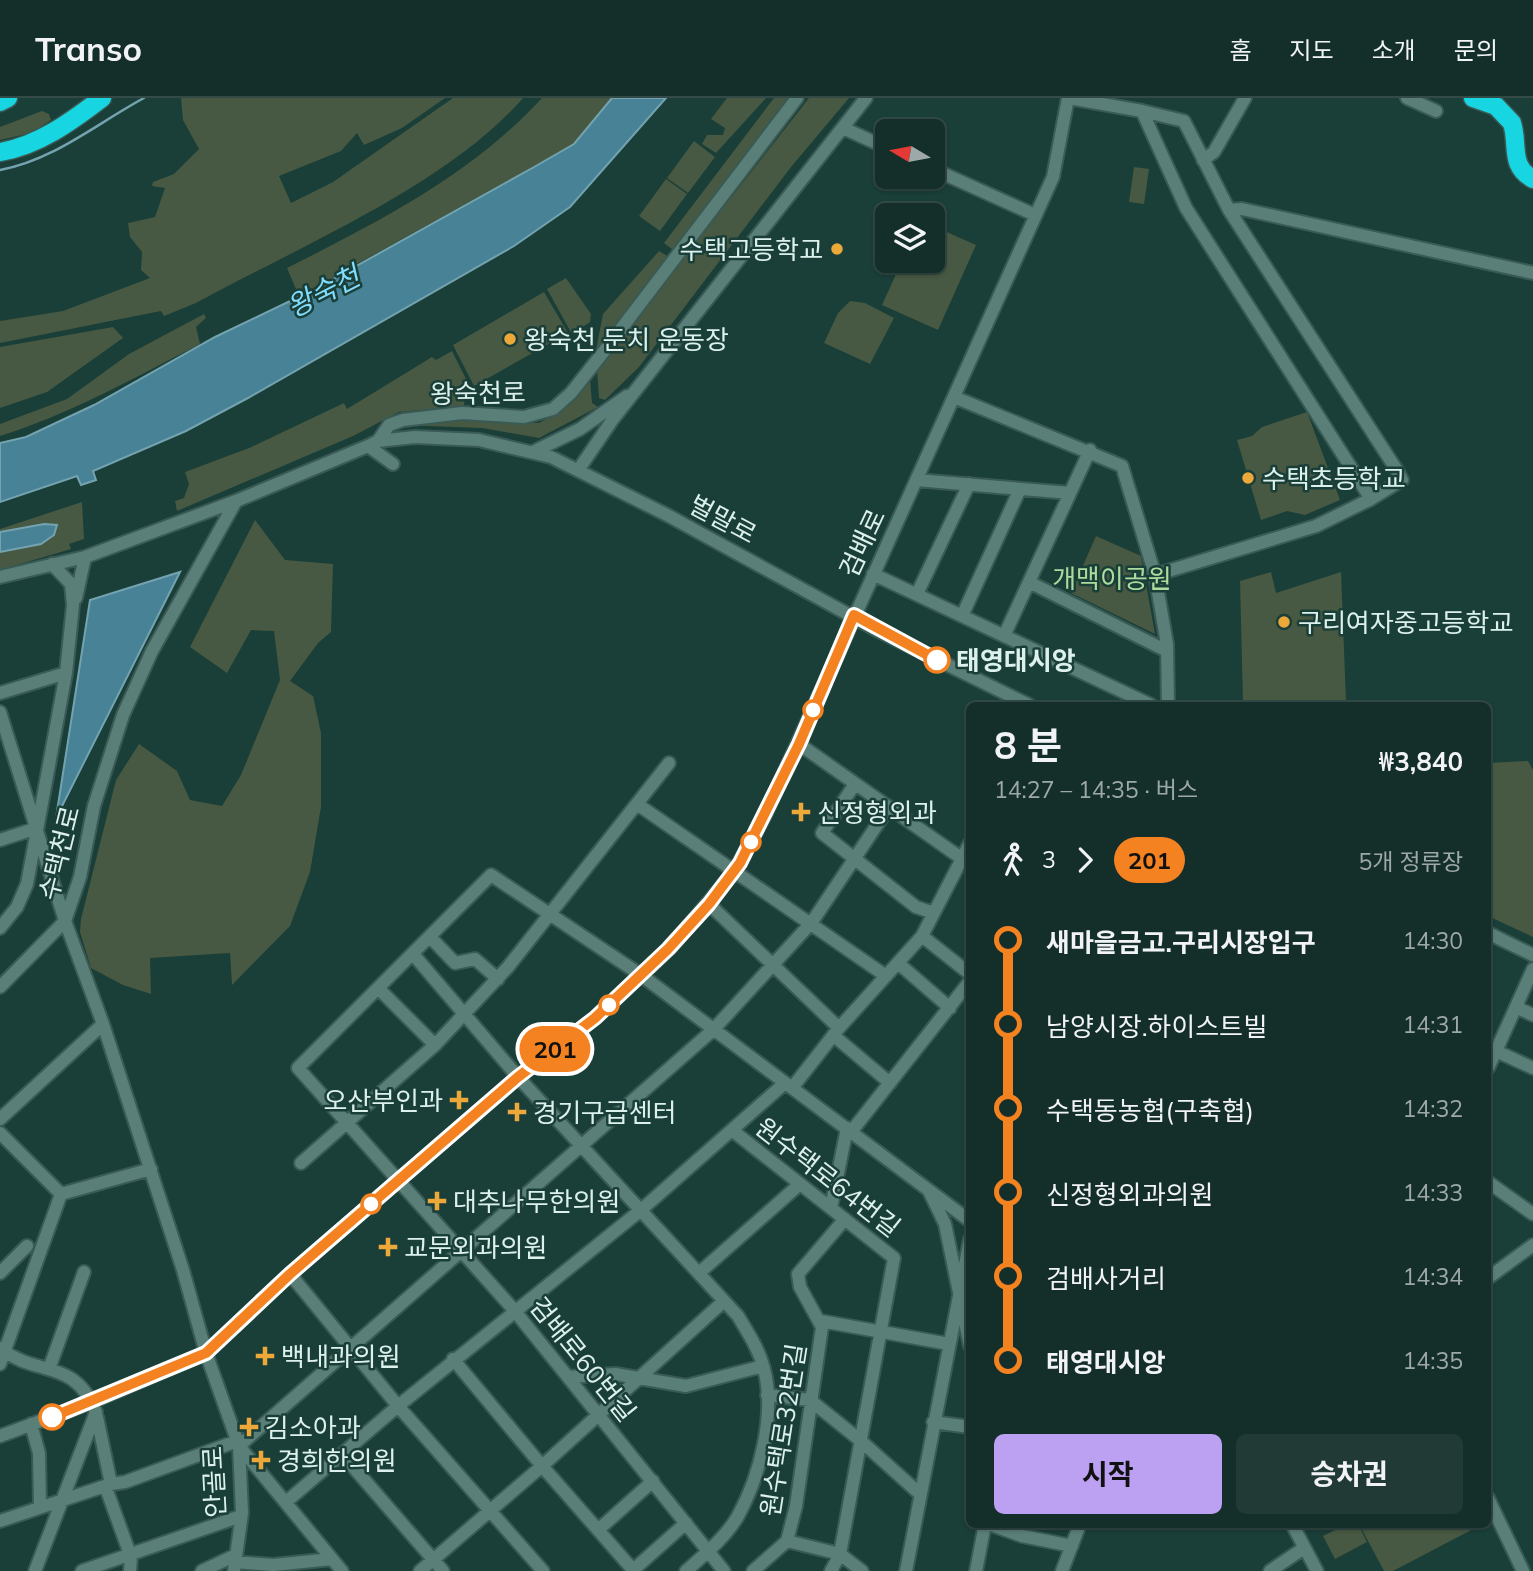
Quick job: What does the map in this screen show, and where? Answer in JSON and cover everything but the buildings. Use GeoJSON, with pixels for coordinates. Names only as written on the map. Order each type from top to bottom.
{"type":"FeatureCollection","features":[{"type":"Feature","properties":{"kind":"highway"},"geometry":{"type":"LineString","coordinates":[[0,102],[8,98]]}},
{"type":"Feature","properties":{"kind":"highway"},"geometry":{"type":"LineString","coordinates":[[0,152],[15,150],[46,136],[102,98]]}},
{"type":"Feature","properties":{"kind":"highway"},"geometry":{"type":"LineString","coordinates":[[1473,98],[1496,106],[1512,123],[1515,134],[1514,155],[1521,171],[1533,179]]}},
{"type":"Feature","properties":{"kind":"street","name":"왕숙천로"},"geometry":{"type":"LineString","coordinates":[[0,577],[85,557],[236,501],[373,443],[388,425],[414,418],[462,413],[524,417],[553,409],[571,393],[605,350],[797,98]]}},
{"type":"Feature","properties":{"kind":"street"},"geometry":{"type":"LineString","coordinates":[[579,469],[636,391],[866,98]]}},
{"type":"Feature","properties":{"kind":"street"},"geometry":{"type":"LineString","coordinates":[[1069,98],[1184,121],[1230,210],[1402,480],[1371,499],[1316,526],[1155,575]]}},
{"type":"Feature","properties":{"kind":"street","name":"검배로"},"geometry":{"type":"LineString","coordinates":[[0,1436],[31,1424],[94,1407],[206,1353],[290,1274],[518,1077],[595,1018],[641,975],[709,904],[734,872],[799,744],[854,615],[954,397],[1058,163],[1069,98]]}},
{"type":"Feature","properties":{"kind":"street"},"geometry":{"type":"LineString","coordinates":[[1203,160],[1214,152],[1245,98]]}},
{"type":"Feature","properties":{"kind":"street"},"geometry":{"type":"LineString","coordinates":[[1407,98],[1437,111]]}},
{"type":"Feature","properties":{"kind":"street"},"geometry":{"type":"LineString","coordinates":[[1142,111],[1186,208],[1371,499]]}},
{"type":"Feature","properties":{"kind":"street"},"geometry":{"type":"LineString","coordinates":[[843,128],[875,143]]}},
{"type":"Feature","properties":{"kind":"street"},"geometry":{"type":"LineString","coordinates":[[945,174],[1035,215]]}},
{"type":"Feature","properties":{"kind":"street"},"geometry":{"type":"LineString","coordinates":[[1230,210],[1242,209],[1533,272]]}},
{"type":"Feature","properties":{"kind":"street"},"geometry":{"type":"LineString","coordinates":[[535,452],[571,435],[636,391]]}},
{"type":"Feature","properties":{"kind":"street"},"geometry":{"type":"LineString","coordinates":[[954,397],[1090,450],[1119,464],[1127,473],[1155,575],[1167,651],[1168,702]]}},
{"type":"Feature","properties":{"kind":"street","name":"벌말로"},"geometry":{"type":"LineString","coordinates":[[373,443],[454,438],[535,452],[579,469],[854,615],[875,629],[1022,702]]}},
{"type":"Feature","properties":{"kind":"street"},"geometry":{"type":"LineString","coordinates":[[373,443],[393,464]]}},
{"type":"Feature","properties":{"kind":"street"},"geometry":{"type":"LineString","coordinates":[[1004,636],[1090,450]]}},
{"type":"Feature","properties":{"kind":"street"},"geometry":{"type":"LineString","coordinates":[[916,480],[1070,493]]}},
{"type":"Feature","properties":{"kind":"street"},"geometry":{"type":"LineString","coordinates":[[917,594],[968,484]]}},
{"type":"Feature","properties":{"kind":"street"},"geometry":{"type":"LineString","coordinates":[[962,616],[1020,489]]}},
{"type":"Feature","properties":{"kind":"street","name":"수택천로"},"geometry":{"type":"LineString","coordinates":[[206,1353],[103,1024],[65,921],[78,884],[94,806],[122,715],[152,651],[236,501]]}},
{"type":"Feature","properties":{"kind":"street"},"geometry":{"type":"LineString","coordinates":[[0,928],[22,898],[66,673],[73,605],[85,557]]}},
{"type":"Feature","properties":{"kind":"street"},"geometry":{"type":"LineString","coordinates":[[51,564],[71,584],[73,605]]}},
{"type":"Feature","properties":{"kind":"street"},"geometry":{"type":"LineString","coordinates":[[873,574],[1145,702]]}},
{"type":"Feature","properties":{"kind":"street"},"geometry":{"type":"LineString","coordinates":[[1029,582],[1167,651]]}},
{"type":"Feature","properties":{"kind":"street"},"geometry":{"type":"LineString","coordinates":[[0,693],[66,673]]}},
{"type":"Feature","properties":{"kind":"street"},"geometry":{"type":"LineString","coordinates":[[0,712],[65,921],[0,987]]}},
{"type":"Feature","properties":{"kind":"street"},"geometry":{"type":"LineString","coordinates":[[799,744],[961,859]]}},
{"type":"Feature","properties":{"kind":"street"},"geometry":{"type":"LineString","coordinates":[[301,1163],[435,1045],[498,979],[669,762]]}},
{"type":"Feature","properties":{"kind":"street"},"geometry":{"type":"LineString","coordinates":[[855,784],[822,833],[916,906],[934,913]]}},
{"type":"Feature","properties":{"kind":"street"},"geometry":{"type":"LineString","coordinates":[[637,804],[734,872],[812,922],[886,976]]}},
{"type":"Feature","properties":{"kind":"street"},"geometry":{"type":"LineString","coordinates":[[0,1521],[66,1496],[111,1483],[125,1482],[238,1443],[351,1349],[713,1030],[812,922],[889,807]]}},
{"type":"Feature","properties":{"kind":"street"},"geometry":{"type":"LineString","coordinates":[[0,840],[37,828]]}},
{"type":"Feature","properties":{"kind":"street"},"geometry":{"type":"LineString","coordinates":[[286,1502],[453,1359],[641,1210],[788,1085],[922,936],[966,850]]}},
{"type":"Feature","properties":{"kind":"street"},"geometry":{"type":"LineString","coordinates":[[435,1045],[379,988],[491,875],[641,975],[966,1218]]}},
{"type":"Feature","properties":{"kind":"street"},"geometry":{"type":"LineString","coordinates":[[55,887],[65,890],[78,884]]}},
{"type":"Feature","properties":{"kind":"street"},"geometry":{"type":"LineString","coordinates":[[709,904],[890,1083]]}},
{"type":"Feature","properties":{"kind":"street"},"geometry":{"type":"LineString","coordinates":[[1491,934],[1533,955]]}},
{"type":"Feature","properties":{"kind":"street"},"geometry":{"type":"LineString","coordinates":[[922,936],[966,971]]}},
{"type":"Feature","properties":{"kind":"street"},"geometry":{"type":"LineString","coordinates":[[431,938],[455,963],[475,959],[498,979]]}},
{"type":"Feature","properties":{"kind":"street"},"geometry":{"type":"LineString","coordinates":[[413,954],[518,1077],[724,1301],[754,1341],[763,1366],[767,1395],[767,1417],[756,1470],[737,1517],[708,1552],[686,1571]]}},
{"type":"Feature","properties":{"kind":"street"},"geometry":{"type":"LineString","coordinates":[[898,963],[950,1008]]}},
{"type":"Feature","properties":{"kind":"street"},"geometry":{"type":"LineString","coordinates":[[1533,969],[1491,1058],[1533,1068]]}},
{"type":"Feature","properties":{"kind":"street"},"geometry":{"type":"LineString","coordinates":[[831,1208],[849,1130],[966,986]]}},
{"type":"Feature","properties":{"kind":"street","name":"검배로60번길"},"geometry":{"type":"LineString","coordinates":[[379,988],[298,1068],[514,1310],[724,1571]]}},
{"type":"Feature","properties":{"kind":"street"},"geometry":{"type":"LineString","coordinates":[[1516,1007],[1533,1015]]}},
{"type":"Feature","properties":{"kind":"street"},"geometry":{"type":"LineString","coordinates":[[0,1119],[103,1024]]}},
{"type":"Feature","properties":{"kind":"street","name":"원수택로64번길"},"geometry":{"type":"LineString","coordinates":[[733,1131],[894,1258],[881,1331]]}},
{"type":"Feature","properties":{"kind":"street"},"geometry":{"type":"LineString","coordinates":[[0,1133],[61,1194]]}},
{"type":"Feature","properties":{"kind":"street"},"geometry":{"type":"LineString","coordinates":[[61,1194],[150,1168]]}},
{"type":"Feature","properties":{"kind":"street"},"geometry":{"type":"LineString","coordinates":[[699,1273],[800,1184]]}},
{"type":"Feature","properties":{"kind":"street"},"geometry":{"type":"LineString","coordinates":[[1491,1184],[1533,1214]]}},
{"type":"Feature","properties":{"kind":"street"},"geometry":{"type":"LineString","coordinates":[[928,1189],[945,1224],[966,1330]]}},
{"type":"Feature","properties":{"kind":"street"},"geometry":{"type":"LineString","coordinates":[[61,1194],[2,1355],[67,1375],[83,1386],[94,1407],[111,1483]]}},
{"type":"Feature","properties":{"kind":"street","name":"원수택로32번길"},"geometry":{"type":"LineString","coordinates":[[753,1571],[787,1541],[796,1506],[821,1321],[800,1287],[798,1274],[802,1265],[845,1219]]}},
{"type":"Feature","properties":{"kind":"street"},"geometry":{"type":"LineString","coordinates":[[1491,1276],[1533,1245]]}},
{"type":"Feature","properties":{"kind":"street"},"geometry":{"type":"LineString","coordinates":[[0,1273],[27,1246]]}},
{"type":"Feature","properties":{"kind":"street"},"geometry":{"type":"LineString","coordinates":[[906,1571],[966,1259]]}},
{"type":"Feature","properties":{"kind":"street"},"geometry":{"type":"LineString","coordinates":[[49,1369],[84,1272]]}},
{"type":"Feature","properties":{"kind":"street"},"geometry":{"type":"LineString","coordinates":[[290,1274],[398,1406],[543,1571]]}},
{"type":"Feature","properties":{"kind":"street"},"geometry":{"type":"LineString","coordinates":[[420,1571],[600,1416],[724,1301]]}},
{"type":"Feature","properties":{"kind":"street"},"geometry":{"type":"LineString","coordinates":[[821,1321],[949,1344]]}},
{"type":"Feature","properties":{"kind":"street"},"geometry":{"type":"LineString","coordinates":[[831,1571],[840,1554],[881,1331]]}},
{"type":"Feature","properties":{"kind":"street","name":"안골로"},"geometry":{"type":"LineString","coordinates":[[206,1353],[238,1443],[241,1516],[235,1563]]}},
{"type":"Feature","properties":{"kind":"street"},"geometry":{"type":"LineString","coordinates":[[453,1359],[633,1571],[686,1523]]}},
{"type":"Feature","properties":{"kind":"street"},"geometry":{"type":"LineString","coordinates":[[568,1377],[615,1374],[686,1385],[763,1366]]}},
{"type":"Feature","properties":{"kind":"street"},"geometry":{"type":"LineString","coordinates":[[767,1395],[810,1400],[862,1441],[920,1494]]}},
{"type":"Feature","properties":{"kind":"street"},"geometry":{"type":"LineString","coordinates":[[35,1571],[66,1496],[94,1407]]}},
{"type":"Feature","properties":{"kind":"street"},"geometry":{"type":"LineString","coordinates":[[933,1422],[966,1426]]}},
{"type":"Feature","properties":{"kind":"street"},"geometry":{"type":"LineString","coordinates":[[31,1424],[39,1453],[40,1506]]}},
{"type":"Feature","properties":{"kind":"street"},"geometry":{"type":"LineString","coordinates":[[238,1443],[342,1571]]}},
{"type":"Feature","properties":{"kind":"street"},"geometry":{"type":"LineString","coordinates":[[342,1454],[443,1571]]}},
{"type":"Feature","properties":{"kind":"street"},"geometry":{"type":"LineString","coordinates":[[598,1530],[653,1481]]}},
{"type":"Feature","properties":{"kind":"street"},"geometry":{"type":"LineString","coordinates":[[111,1483],[106,1488],[130,1555],[131,1571]]}},
{"type":"Feature","properties":{"kind":"street"},"geometry":{"type":"LineString","coordinates":[[1491,1504],[1524,1571]]}},
{"type":"Feature","properties":{"kind":"street"},"geometry":{"type":"LineString","coordinates":[[82,1571],[241,1516]]}},
{"type":"Feature","properties":{"kind":"street"},"geometry":{"type":"LineString","coordinates":[[976,1571],[986,1528]]}},
{"type":"Feature","properties":{"kind":"street"},"geometry":{"type":"LineString","coordinates":[[999,1528],[1022,1536],[1072,1546]]}},
{"type":"Feature","properties":{"kind":"street"},"geometry":{"type":"LineString","coordinates":[[1062,1571],[1079,1528]]}},
{"type":"Feature","properties":{"kind":"street"},"geometry":{"type":"LineString","coordinates":[[1294,1528],[1317,1571]]}},
{"type":"Feature","properties":{"kind":"street"},"geometry":{"type":"LineString","coordinates":[[787,1541],[840,1554],[862,1571]]}},
{"type":"Feature","properties":{"kind":"street"},"geometry":{"type":"LineString","coordinates":[[1270,1571],[1304,1548]]}},
{"type":"Feature","properties":{"kind":"street"},"geometry":{"type":"LineString","coordinates":[[202,1571],[235,1563],[274,1568],[332,1559]]}},
{"type":"Feature","properties":{"kind":"green space"},"geometry":{"type":"Polygon","coordinates":[[[181,98],[445,98],[402,128],[364,145],[357,133],[341,151],[279,176],[291,203],[333,182],[453,98],[523,98],[492,129],[455,159],[413,186],[370,212],[196,303],[164,316],[161,311],[0,343],[0,321],[63,311],[150,278],[141,270],[142,252],[130,237],[128,223],[155,217],[165,188],[152,186],[153,182],[174,174],[199,149],[183,120],[181,98]]]}},
{"type":"Feature","properties":{"kind":"green space"},"geometry":{"type":"Polygon","coordinates":[[[542,98],[612,98],[574,144],[299,296],[287,268],[390,214],[455,173],[514,125],[542,98]]]}},
{"type":"Feature","properties":{"kind":"green space"},"geometry":{"type":"Polygon","coordinates":[[[727,98],[766,98],[716,153],[702,144],[707,135],[723,135],[725,128],[711,119],[727,98]]]}},
{"type":"Feature","properties":{"kind":"green space"},"geometry":{"type":"Polygon","coordinates":[[[774,98],[793,98],[673,250],[664,243],[774,98]]]}},
{"type":"Feature","properties":{"kind":"green space"},"geometry":{"type":"Polygon","coordinates":[[[809,98],[849,98],[791,167],[639,367],[605,400],[599,398],[597,369],[809,98]]]}},
{"type":"Feature","properties":{"kind":"green space"},"geometry":{"type":"Polygon","coordinates":[[[42,111],[49,114],[51,120],[31,133],[0,140],[0,127],[42,111]]]}},
{"type":"Feature","properties":{"kind":"green space"},"geometry":{"type":"Polygon","coordinates":[[[694,141],[715,157],[688,193],[667,178],[694,141]]]}},
{"type":"Feature","properties":{"kind":"green space"},"geometry":{"type":"Polygon","coordinates":[[[1134,167],[1149,169],[1144,204],[1129,202],[1134,167]]]}},
{"type":"Feature","properties":{"kind":"green space"},"geometry":{"type":"Polygon","coordinates":[[[666,179],[687,194],[660,231],[639,216],[666,179]]]}},
{"type":"Feature","properties":{"kind":"green space"},"geometry":{"type":"Polygon","coordinates":[[[945,231],[976,245],[938,330],[882,305],[897,273],[945,273],[945,231]]]}},
{"type":"Feature","properties":{"kind":"green space"},"geometry":{"type":"Polygon","coordinates":[[[659,251],[669,257],[596,350],[603,314],[659,251]]]}},
{"type":"Feature","properties":{"kind":"green space"},"geometry":{"type":"Polygon","coordinates":[[[566,278],[591,314],[590,322],[572,334],[547,289],[566,278]]]}},
{"type":"Feature","properties":{"kind":"green space","name":"왕숙천 둔치 운동장"},"geometry":{"type":"Polygon","coordinates":[[[544,292],[568,333],[474,386],[453,345],[544,292]]]}},
{"type":"Feature","properties":{"kind":"green space"},"geometry":{"type":"Polygon","coordinates":[[[850,301],[865,303],[894,318],[870,364],[824,343],[838,313],[850,301]]]}},
{"type":"Feature","properties":{"kind":"green space"},"geometry":{"type":"Polygon","coordinates":[[[204,314],[206,318],[196,327],[200,344],[77,406],[0,436],[0,424],[67,399],[129,354],[204,314]]]}},
{"type":"Feature","properties":{"kind":"green space"},"geometry":{"type":"Polygon","coordinates":[[[113,327],[123,338],[47,392],[0,408],[0,347],[113,327]]]}},
{"type":"Feature","properties":{"kind":"green space"},"geometry":{"type":"Polygon","coordinates":[[[452,351],[466,379],[464,406],[399,412],[353,436],[177,511],[175,501],[184,498],[189,484],[185,472],[249,448],[344,403],[347,409],[432,357],[436,360],[452,351]]]}},
{"type":"Feature","properties":{"kind":"green space"},"geometry":{"type":"Polygon","coordinates":[[[590,378],[592,403],[598,407],[539,438],[482,428],[403,425],[453,419],[539,423],[557,413],[590,378]]]}},
{"type":"Feature","properties":{"kind":"green space"},"geometry":{"type":"Polygon","coordinates":[[[1307,412],[1340,500],[1305,515],[1287,511],[1261,520],[1237,440],[1252,436],[1262,427],[1307,412]]]}},
{"type":"Feature","properties":{"kind":"green space"},"geometry":{"type":"Polygon","coordinates":[[[82,502],[84,539],[69,544],[71,549],[0,570],[0,529],[82,502]]]}},
{"type":"Feature","properties":{"kind":"green space"},"geometry":{"type":"Polygon","coordinates":[[[255,520],[285,560],[333,564],[331,632],[318,643],[290,681],[313,696],[321,733],[321,807],[310,872],[290,926],[232,985],[230,953],[150,958],[151,994],[123,985],[91,968],[80,932],[81,919],[116,780],[139,744],[177,771],[190,800],[222,806],[241,775],[280,680],[274,631],[251,630],[227,673],[190,647],[255,520]]]}},
{"type":"Feature","properties":{"kind":"green space","name":"개맥이공원"},"geometry":{"type":"Polygon","coordinates":[[[1096,536],[1141,556],[1155,634],[1071,593],[1096,536]]]}},
{"type":"Feature","properties":{"kind":"green space"},"geometry":{"type":"Polygon","coordinates":[[[1271,572],[1276,593],[1341,572],[1346,701],[1243,702],[1240,581],[1271,572]]]}},
{"type":"Feature","properties":{"kind":"green space"},"geometry":{"type":"Polygon","coordinates":[[[1528,761],[1533,770],[1533,937],[1491,917],[1491,763],[1528,761]]]}},
{"type":"Feature","properties":{"kind":"green space"},"geometry":{"type":"Polygon","coordinates":[[[1339,1528],[1360,1528],[1367,1542],[1335,1559],[1323,1536],[1339,1528]]]}},
{"type":"Feature","properties":{"kind":"green space"},"geometry":{"type":"Polygon","coordinates":[[[1361,1528],[1475,1528],[1393,1571],[1384,1571],[1361,1528]]]}},
{"type":"Feature","properties":{"kind":"water","name":"왕숙천"},"geometry":{"type":"Polygon","coordinates":[[[612,98],[666,98],[570,207],[514,246],[248,398],[186,431],[93,471],[96,480],[81,485],[77,476],[0,502],[0,443],[26,437],[94,405],[215,337],[315,289],[534,167],[574,144],[612,98]]]}},
{"type":"Feature","properties":{"kind":"water"},"geometry":{"type":"Polygon","coordinates":[[[44,524],[57,525],[54,535],[41,544],[0,552],[0,532],[44,524]]]}},
{"type":"Feature","properties":{"kind":"water"},"geometry":{"type":"Polygon","coordinates":[[[180,572],[56,818],[90,600],[180,572]]]}},
{"type":"Feature","properties":{"kind":"waterway"},"geometry":{"type":"LineString","coordinates":[[0,170],[57,150],[144,98]]}},
{"type":"Feature","properties":{"kind":"bus line","name":"201"},"geometry":{"type":"LineString","coordinates":[[52,1417],[206,1353],[290,1274],[518,1077],[595,1018],[668,949],[709,904],[740,863],[799,744],[854,615],[875,629],[937,660]]}},
{"type":"Feature","properties":{"kind":"place","name":"수택고등학교"},"geometry":{"type":"Point","coordinates":[837,249]}},
{"type":"Feature","properties":{"kind":"place","name":"왕숙천 둔치 운동장"},"geometry":{"type":"Point","coordinates":[510,339]}},
{"type":"Feature","properties":{"kind":"place","name":"수택초등학교"},"geometry":{"type":"Point","coordinates":[1248,478]}},
{"type":"Feature","properties":{"kind":"place","name":"구리여자중고등학교"},"geometry":{"type":"Point","coordinates":[1284,622]}},
{"type":"Feature","properties":{"kind":"place","name":"태영대시앙"},"geometry":{"type":"Point","coordinates":[937,660]}},
{"type":"Feature","properties":{"kind":"place","name":"신정형외과"},"geometry":{"type":"Point","coordinates":[801,812]}},
{"type":"Feature","properties":{"kind":"place","name":"오산부인과"},"geometry":{"type":"Point","coordinates":[459,1100]}},
{"type":"Feature","properties":{"kind":"place","name":"경기구급센터"},"geometry":{"type":"Point","coordinates":[517,1112]}},
{"type":"Feature","properties":{"kind":"place","name":"대추나무한의원"},"geometry":{"type":"Point","coordinates":[437,1201]}},
{"type":"Feature","properties":{"kind":"place","name":"교문외과의원"},"geometry":{"type":"Point","coordinates":[388,1247]}},
{"type":"Feature","properties":{"kind":"place","name":"백내과의원"},"geometry":{"type":"Point","coordinates":[265,1356]}},
{"type":"Feature","properties":{"kind":"place","name":"김소아과"},"geometry":{"type":"Point","coordinates":[249,1427]}},
{"type":"Feature","properties":{"kind":"place","name":"경희한의원"},"geometry":{"type":"Point","coordinates":[261,1460]}}]}
